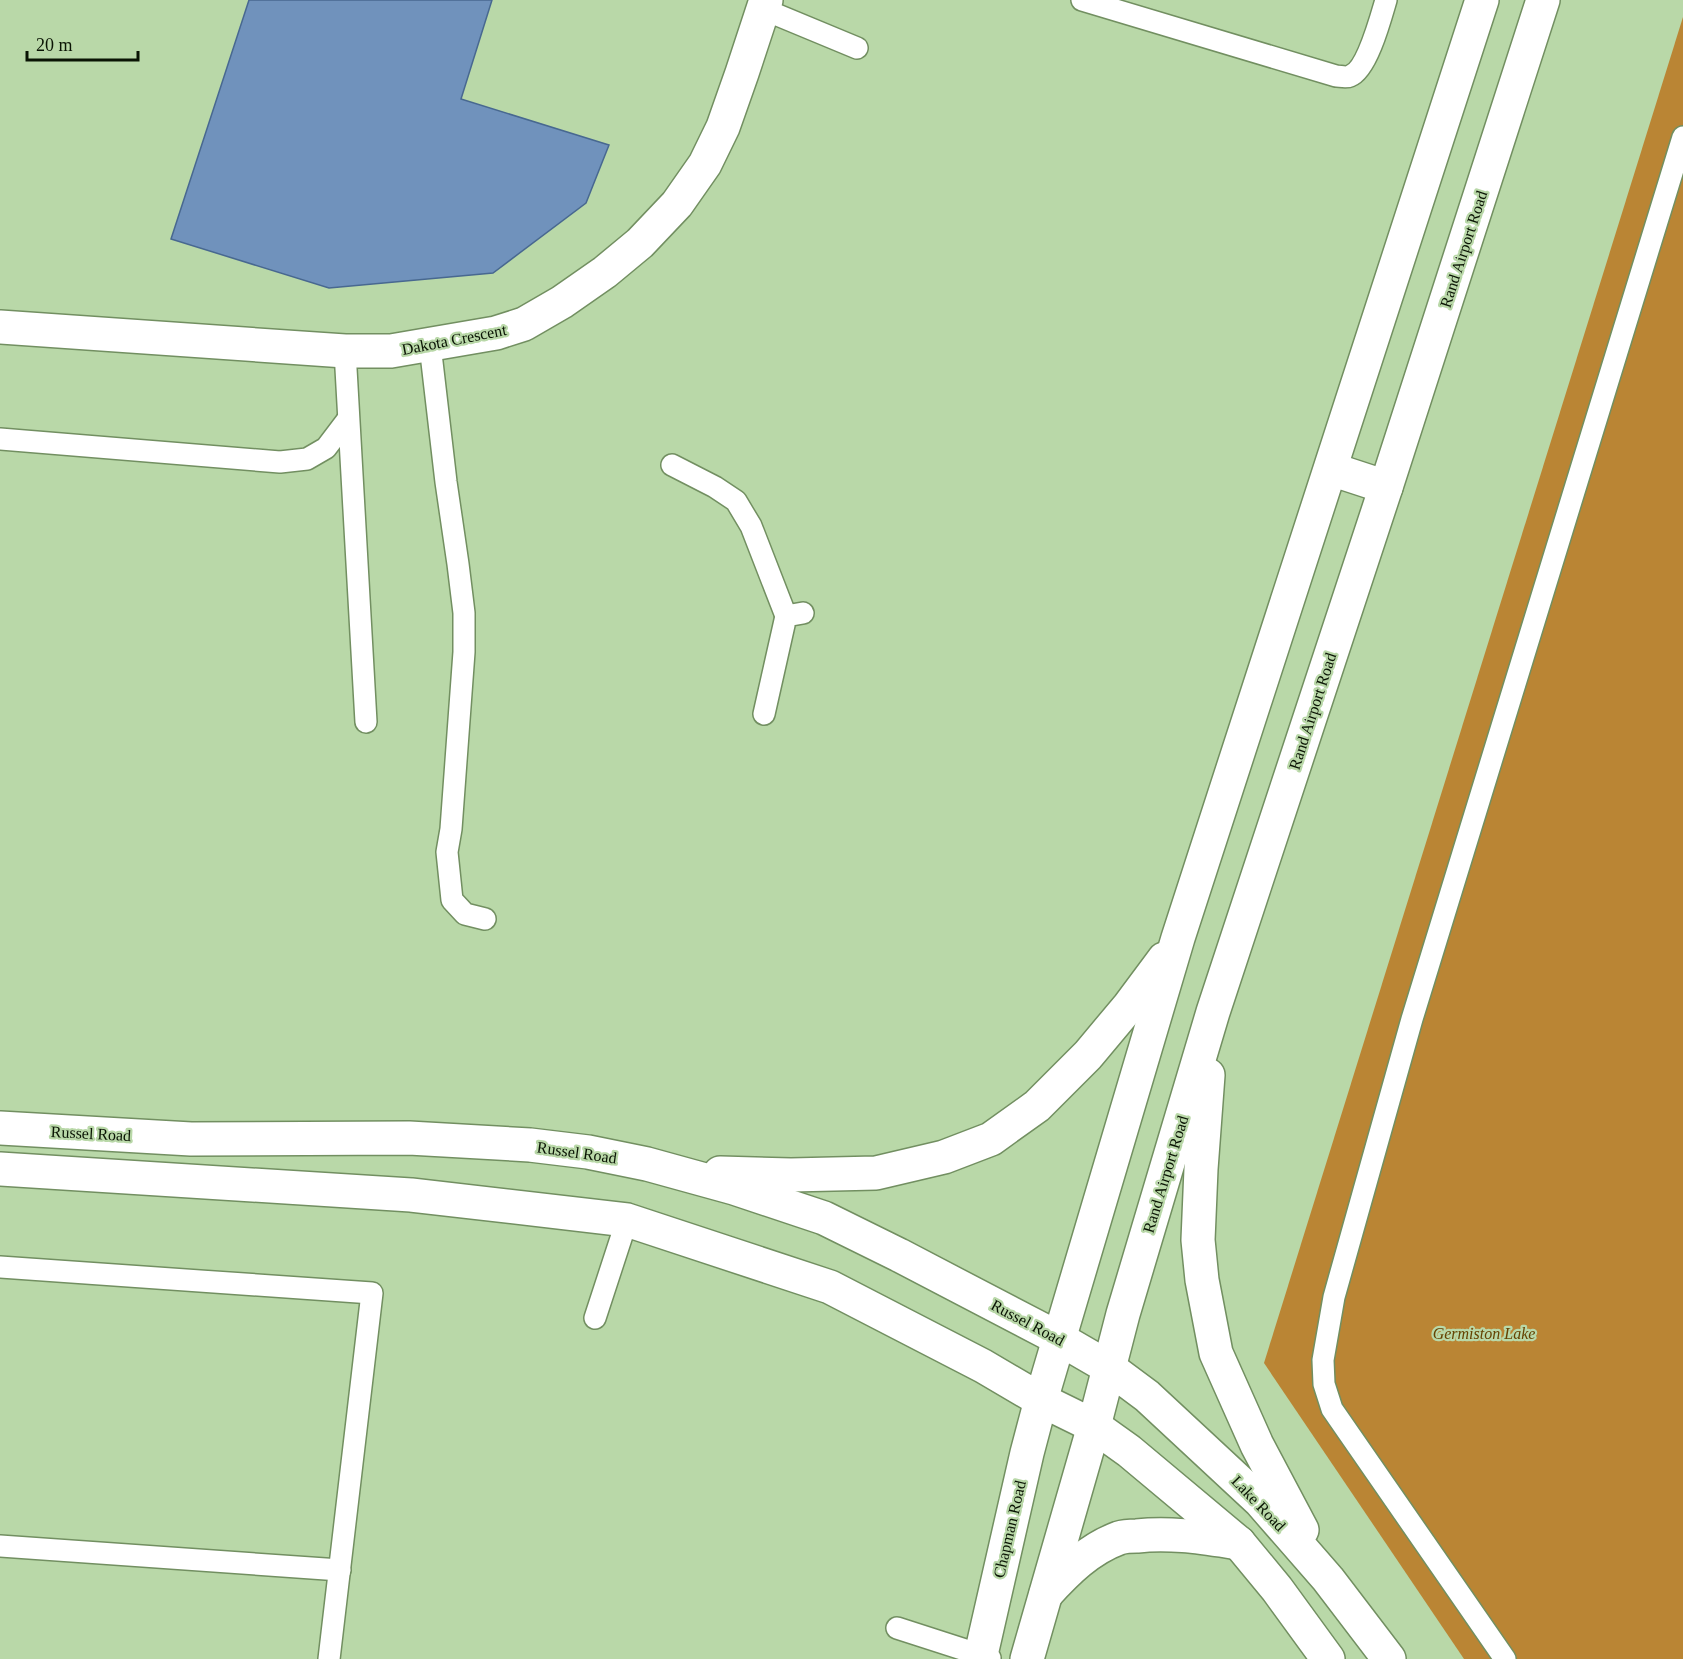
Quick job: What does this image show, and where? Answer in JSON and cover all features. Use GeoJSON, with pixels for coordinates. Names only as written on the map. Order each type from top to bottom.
{"type":"FeatureCollection","features":[{"type":"Feature","properties":{"kind":"street"},"geometry":{"type":"LineString","coordinates":[[1041,1400],[1178,939],[1482,0]]}},
{"type":"Feature","properties":{"kind":"street","name":"Rand Airport Road"},"geometry":{"type":"LineString","coordinates":[[1094,1426],[1108,1367],[1213,1011],[1386,487],[1543,0]]}},
{"type":"Feature","properties":{"kind":"street","name":"Dakota Crescent"},"geometry":{"type":"LineString","coordinates":[[0,327],[345,351],[391,351],[496,333],[524,324],[562,302],[605,272],[640,243],[677,204],[705,164],[727,116],[764,5]]}},
{"type":"Feature","properties":{"kind":"street"},"geometry":{"type":"LineString","coordinates":[[1331,469],[1386,487]]}},
{"type":"Feature","properties":{"kind":"street"},"geometry":{"type":"LineString","coordinates":[[680,1173],[791,1175],[876,1173],[944,1157],[991,1139],[1037,1106],[1088,1055],[1129,1006],[1178,939]]}},
{"type":"Feature","properties":{"kind":"street"},"geometry":{"type":"LineString","coordinates":[[1213,1011],[1198,1240],[1202,1280],[1216,1353],[1257,1445],[1328,1579]]}},
{"type":"Feature","properties":{"kind":"street","name":"Russel Road"},"geometry":{"type":"LineString","coordinates":[[0,1128],[191,1139],[409,1137],[519,1144],[588,1152],[647,1164],[734,1188],[824,1218],[1058,1338],[1108,1367]]}},
{"type":"Feature","properties":{"kind":"street"},"geometry":{"type":"LineString","coordinates":[[0,1168],[411,1195],[627,1220],[830,1287],[1094,1426],[1129,1452],[1239,1543],[1277,1589],[1328,1659]]}},
{"type":"Feature","properties":{"kind":"street","name":"Lake Road"},"geometry":{"type":"LineString","coordinates":[[1108,1367],[1147,1396],[1260,1501],[1328,1579],[1389,1659]]}},
{"type":"Feature","properties":{"kind":"street","name":"Chapman Road"},"geometry":{"type":"LineString","coordinates":[[985,1657],[1027,1453],[1041,1400]]}},
{"type":"Feature","properties":{"kind":"street"},"geometry":{"type":"LineString","coordinates":[[1027,1659],[1094,1426]]}},
{"type":"Feature","properties":{"kind":"street"},"geometry":{"type":"LineString","coordinates":[[1046,1594],[1065,1573],[1081,1560],[1098,1548],[1121,1538],[1153,1534],[1185,1535],[1239,1543]]}},
{"type":"Feature","properties":{"kind":"lane"},"geometry":{"type":"LineString","coordinates":[[1082,0],[1336,76],[1349,77],[1358,71],[1366,57],[1386,0]]}},
{"type":"Feature","properties":{"kind":"lane"},"geometry":{"type":"LineString","coordinates":[[764,5],[856,48]]}},
{"type":"Feature","properties":{"kind":"lane"},"geometry":{"type":"LineString","coordinates":[[1505,1659],[1332,1409],[1324,1384],[1323,1360],[1334,1296],[1412,1019],[1683,137]]}},
{"type":"Feature","properties":{"kind":"lane"},"geometry":{"type":"LineString","coordinates":[[430,345],[464,613],[464,652],[452,829],[447,852],[449,881],[452,900],[465,914],[485,919]]}},
{"type":"Feature","properties":{"kind":"lane"},"geometry":{"type":"LineString","coordinates":[[345,351],[366,722]]}},
{"type":"Feature","properties":{"kind":"lane"},"geometry":{"type":"LineString","coordinates":[[0,439],[280,462],[307,459],[326,448],[348,419]]}},
{"type":"Feature","properties":{"kind":"lane"},"geometry":{"type":"LineString","coordinates":[[672,465],[736,501],[751,526],[795,615],[764,714]]}},
{"type":"Feature","properties":{"kind":"lane"},"geometry":{"type":"LineString","coordinates":[[595,1318],[627,1220]]}},
{"type":"Feature","properties":{"kind":"lane"},"geometry":{"type":"LineString","coordinates":[[0,1267],[372,1293],[329,1659]]}},
{"type":"Feature","properties":{"kind":"lane"},"geometry":{"type":"LineString","coordinates":[[0,1546],[340,1570]]}},
{"type":"Feature","properties":{"kind":"lane"},"geometry":{"type":"LineString","coordinates":[[897,1628],[985,1657]]}},
{"type":"Feature","properties":{"kind":"green space","name":"Germiston Lake"},"geometry":{"type":"Polygon","coordinates":[[[1683,17],[1683,1659],[1464,1659],[1264,1363],[1683,17]]]}},
{"type":"Feature","properties":{"kind":"building"},"geometry":{"type":"Polygon","coordinates":[[[249,0],[492,0],[461,99],[609,145],[586,203],[493,273],[329,288],[171,239],[249,0]]]}}]}
